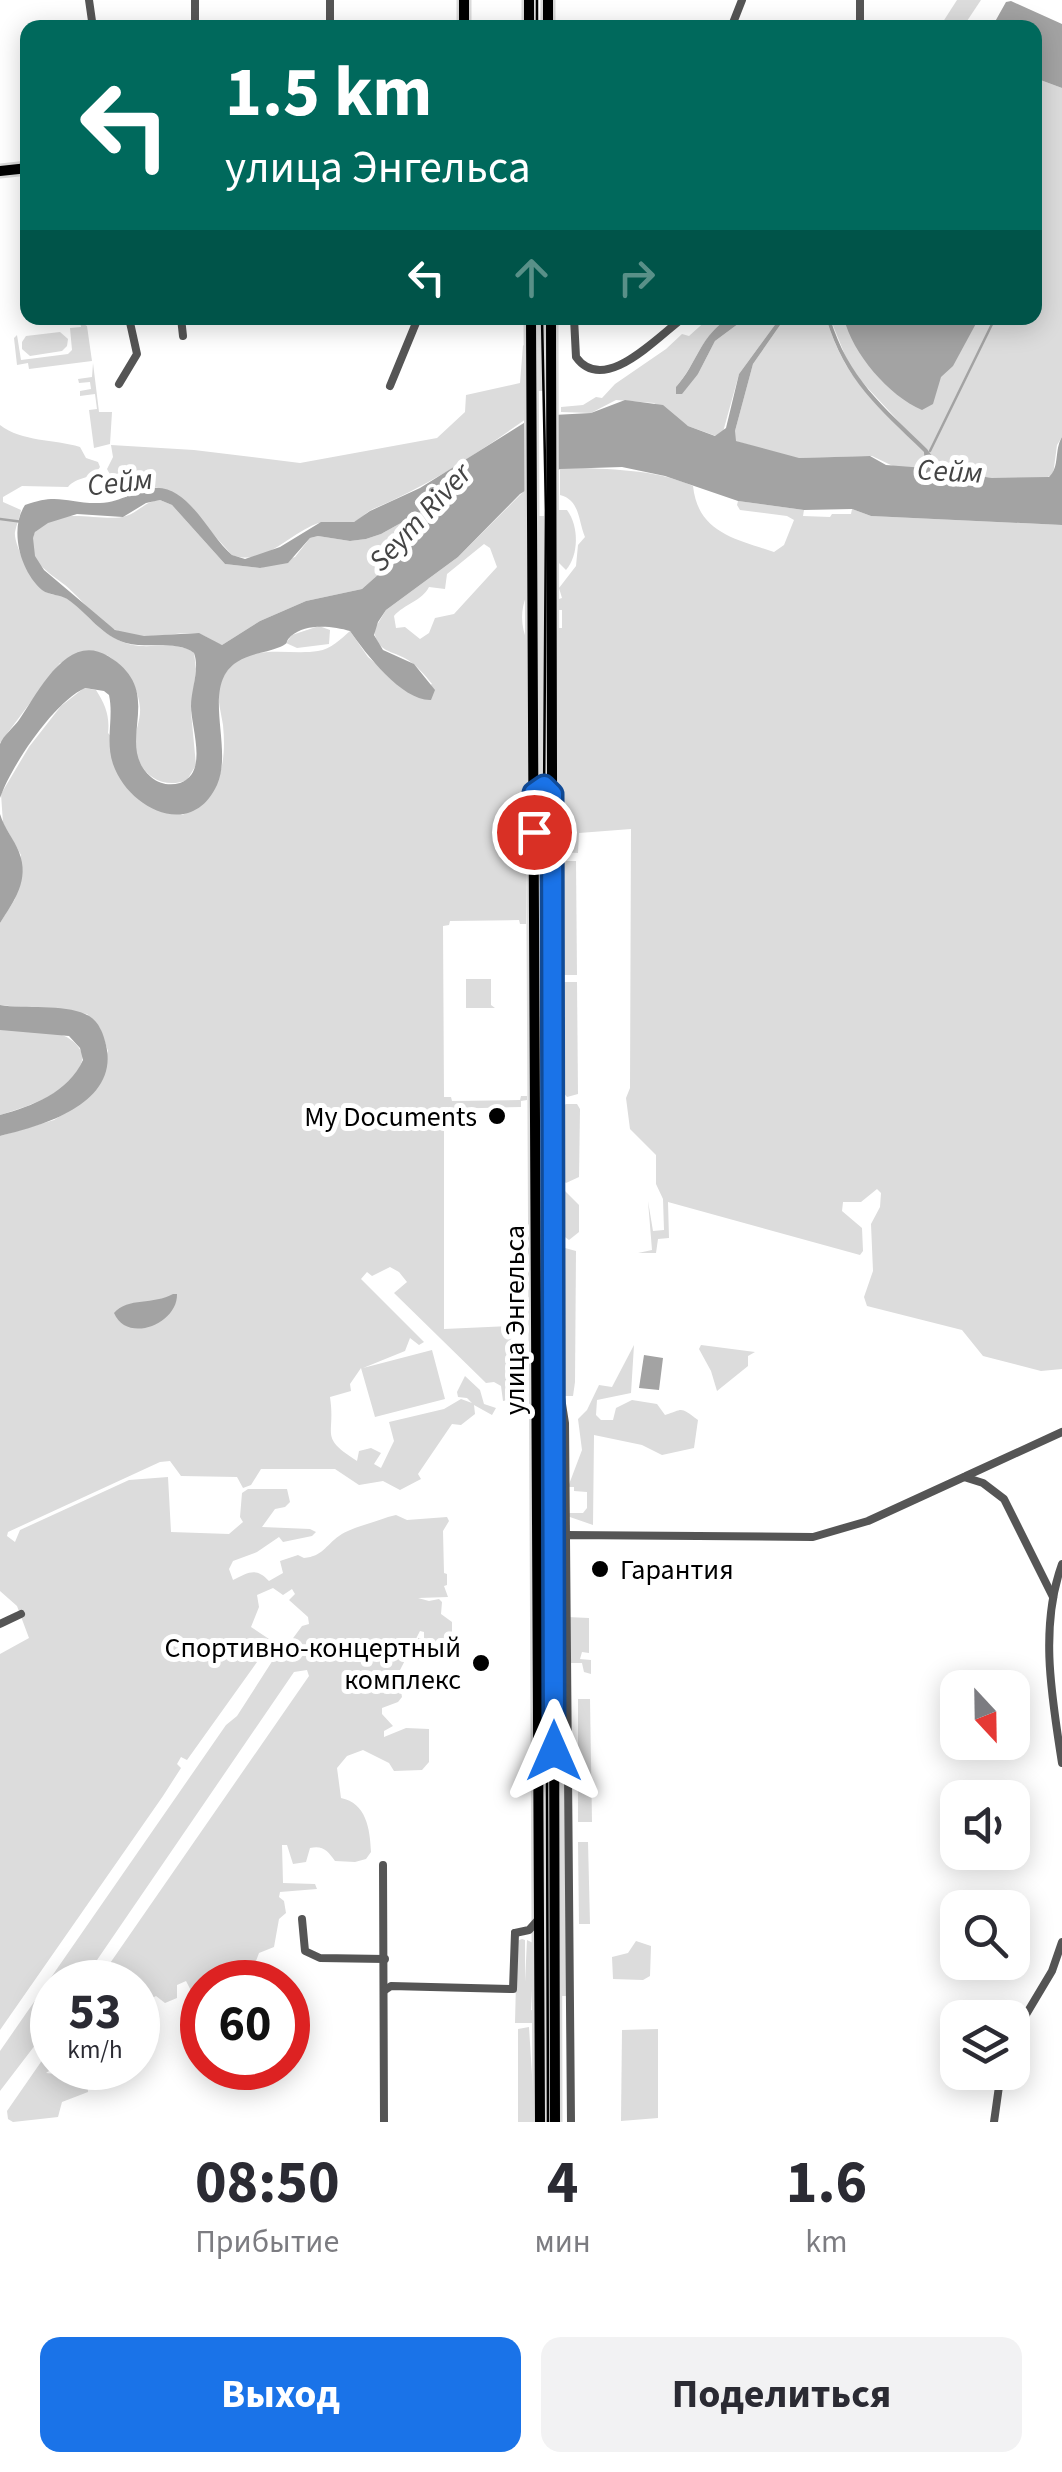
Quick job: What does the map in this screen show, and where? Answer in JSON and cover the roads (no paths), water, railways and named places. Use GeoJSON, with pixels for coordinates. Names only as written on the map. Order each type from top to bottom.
{"type":"FeatureCollection","features":[{"type":"Feature","properties":{"kind":"main road","name":"улица Энгельса"},"geometry":{"type":"LineString","coordinates":[[531,325],[540,2122]]}},
{"type":"Feature","properties":{"kind":"main road","name":"улица Энгельса"},"geometry":{"type":"LineString","coordinates":[[551,325],[556,2122]]}},
{"type":"Feature","properties":{"kind":"main road"},"geometry":{"type":"LineString","coordinates":[[534,793],[544,786],[552,794]]}},
{"type":"Feature","properties":{"kind":"main road"},"geometry":{"type":"LineString","coordinates":[[537,1309],[539,1319],[545,1322],[552,1317],[554,1307]]}},
{"type":"Feature","properties":{"kind":"main road"},"geometry":{"type":"LineString","coordinates":[[537,1343],[539,1332],[546,1328],[554,1343]]}},
{"type":"Feature","properties":{"kind":"main road"},"geometry":{"type":"LineString","coordinates":[[538,1641],[554,1641]]}},
{"type":"Feature","properties":{"kind":"main road"},"geometry":{"type":"LineString","coordinates":[[540,2101],[555,2101]]}},
{"type":"Feature","properties":{"kind":"street"},"geometry":{"type":"LineString","coordinates":[[119,384],[137,354],[131,325]]}},
{"type":"Feature","properties":{"kind":"street"},"geometry":{"type":"LineString","coordinates":[[182,325],[183,336]]}},
{"type":"Feature","properties":{"kind":"street"},"geometry":{"type":"LineString","coordinates":[[390,386],[415,325]]}},
{"type":"Feature","properties":{"kind":"street"},"geometry":{"type":"LineString","coordinates":[[574,325],[576,357],[588,370],[597,372],[614,369],[674,325]]}},
{"type":"Feature","properties":{"kind":"street"},"geometry":{"type":"LineString","coordinates":[[554,1362],[565,1416],[571,2121]]}},
{"type":"Feature","properties":{"kind":"street"},"geometry":{"type":"LineString","coordinates":[[554,1544],[566,1535],[813,1537],[850,1528],[1000,1464],[1062,1432]]}},
{"type":"Feature","properties":{"kind":"street"},"geometry":{"type":"LineString","coordinates":[[964,1478],[992,1488],[1004,1499],[1053,1597]]}},
{"type":"Feature","properties":{"kind":"street"},"geometry":{"type":"LineString","coordinates":[[1062,1564],[1053,1597],[1050,1675],[1062,1763]]}},
{"type":"Feature","properties":{"kind":"street"},"geometry":{"type":"LineString","coordinates":[[1045,1578],[1053,1580],[1058,1576]]}},
{"type":"Feature","properties":{"kind":"street"},"geometry":{"type":"LineString","coordinates":[[0,1624],[21,1614]]}},
{"type":"Feature","properties":{"kind":"street"},"geometry":{"type":"LineString","coordinates":[[383,1865],[384,2122]]}},
{"type":"Feature","properties":{"kind":"street"},"geometry":{"type":"LineString","coordinates":[[302,1920],[305,1951],[320,1958],[385,1959]]}},
{"type":"Feature","properties":{"kind":"street"},"geometry":{"type":"LineString","coordinates":[[515,1933],[529,1930],[538,1920]]}},
{"type":"Feature","properties":{"kind":"street"},"geometry":{"type":"LineString","coordinates":[[515,1933],[527,1934],[538,1942]]}},
{"type":"Feature","properties":{"kind":"street"},"geometry":{"type":"LineString","coordinates":[[385,1990],[392,1986],[513,1989],[515,1933]]}},
{"type":"Feature","properties":{"kind":"street"},"geometry":{"type":"LineString","coordinates":[[1030,2008],[1052,1971],[1062,1942]]}},
{"type":"Feature","properties":{"kind":"street"},"geometry":{"type":"LineString","coordinates":[[994,2122],[998,2090]]}},
{"type":"Feature","properties":{"kind":"waterway","name":"Сейм"},"geometry":{"type":"LineString","coordinates":[[930,451],[992,325]]}},
{"type":"Feature","properties":{"kind":"waterway"},"geometry":{"type":"LineString","coordinates":[[0,519],[23,522]]}},
{"type":"Feature","properties":{"kind":"tram line"},"geometry":{"type":"LineString","coordinates":[[537,0],[537,20]]}},
{"type":"Feature","properties":{"kind":"tram line"},"geometry":{"type":"LineString","coordinates":[[542,325],[546,510],[548,2122]]}},
{"type":"Feature","properties":{"kind":"place","name":"My Documents"},"geometry":{"type":"Point","coordinates":[497,1116]}},
{"type":"Feature","properties":{"kind":"place","name":"Гарантия"},"geometry":{"type":"Point","coordinates":[600,1569]}},
{"type":"Feature","properties":{"kind":"place","name":"Спортивно-концертный комплекс"},"geometry":{"type":"Point","coordinates":[481,1663]}},
{"type":"Feature","properties":{"kind":"water label","name":"Seym River"},"geometry":{"type":"Point","coordinates":[420,517]}}]}
